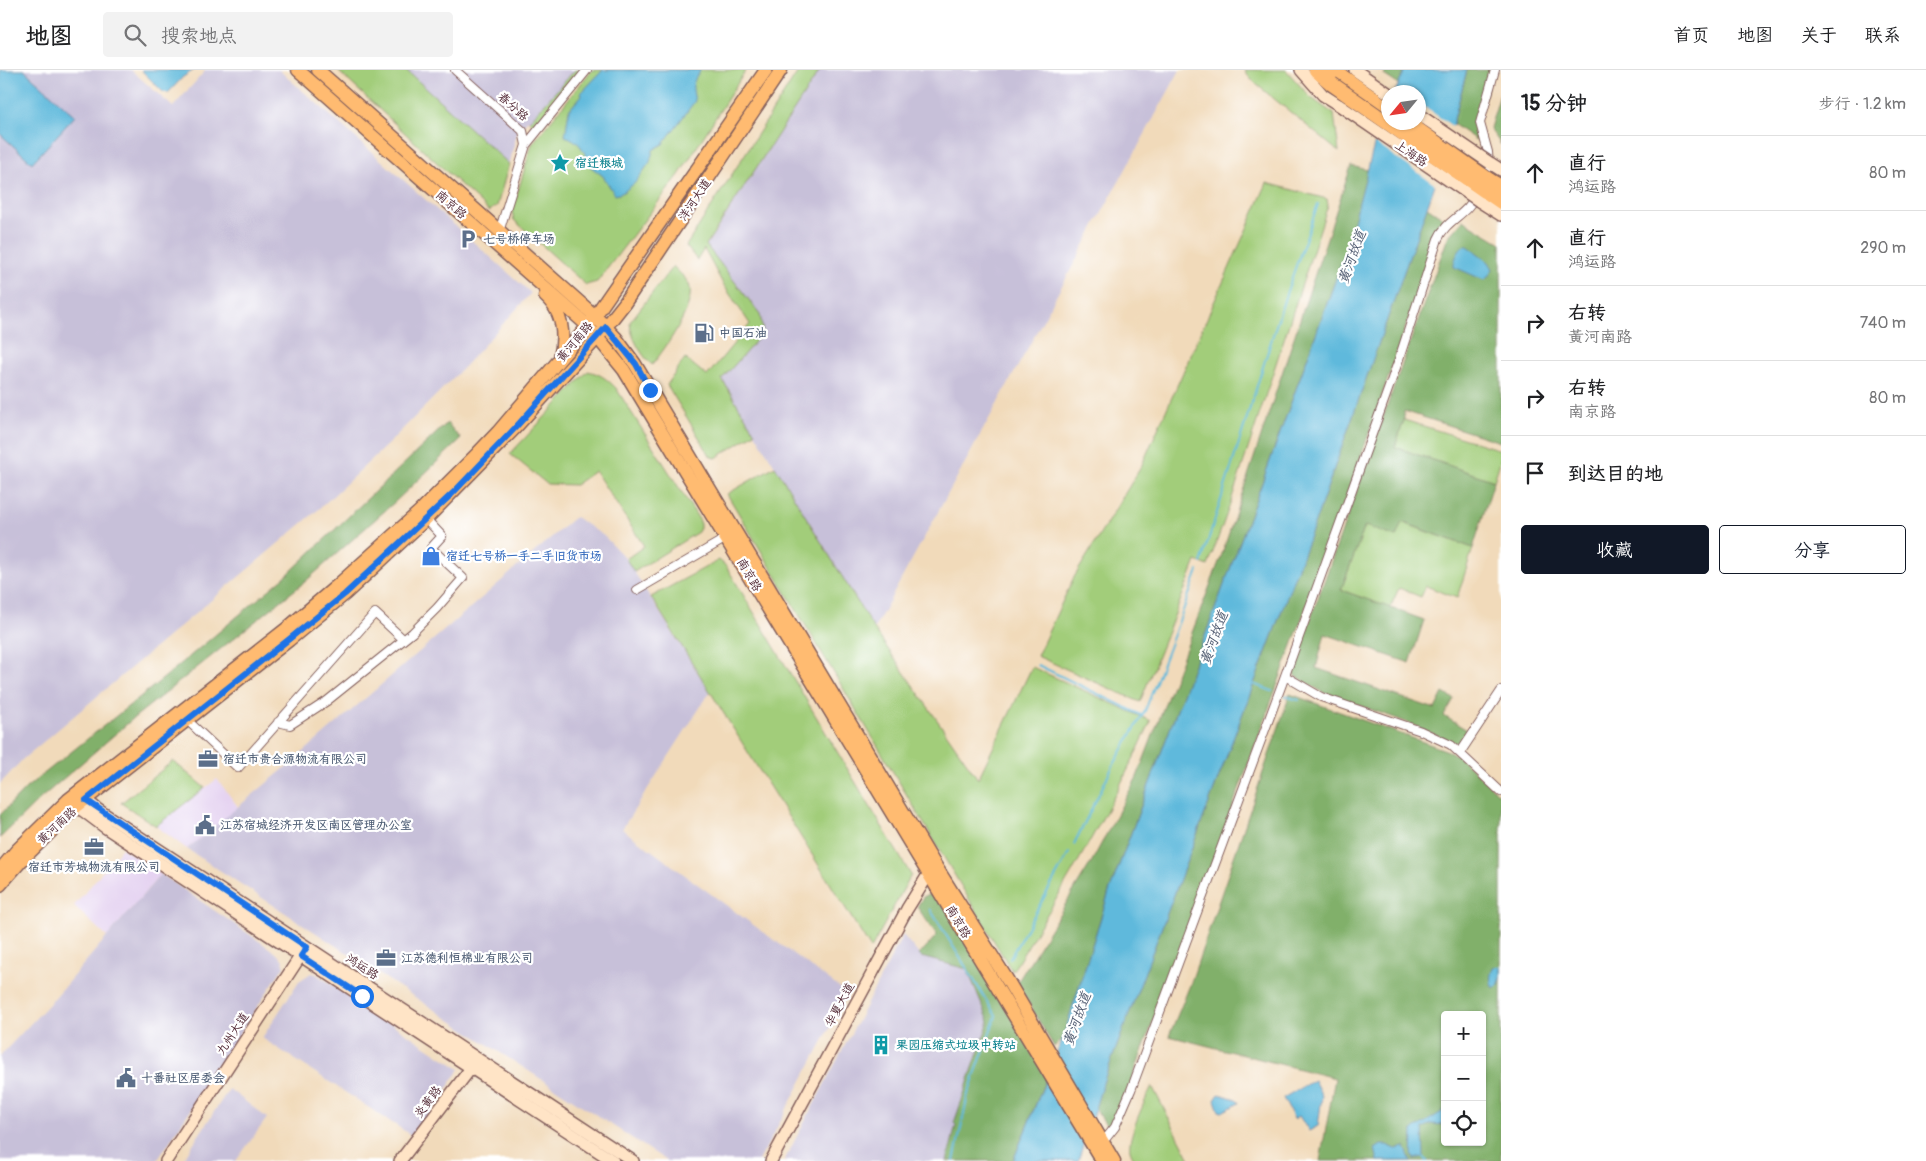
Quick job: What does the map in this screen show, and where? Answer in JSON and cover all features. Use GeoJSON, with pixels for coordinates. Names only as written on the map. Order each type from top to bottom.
{"type":"FeatureCollection","features":[{"type":"Feature","properties":{"kind":"highway","name":"上海路"},"geometry":{"type":"LineString","coordinates":[[1316,70],[1334,76],[1381,105]]}},
{"type":"Feature","properties":{"kind":"highway","name":"上海路"},"geometry":{"type":"LineString","coordinates":[[1334,76],[1501,202]]}},
{"type":"Feature","properties":{"kind":"highway","name":"上海路"},"geometry":{"type":"LineString","coordinates":[[1416,130],[1484,191]]}},
{"type":"Feature","properties":{"kind":"highway","name":"上海路"},"geometry":{"type":"LineString","coordinates":[[1484,191],[1501,188]]}},
{"type":"Feature","properties":{"kind":"main road","name":"南京路"},"geometry":{"type":"LineString","coordinates":[[298,70],[480,231],[592,321]]}},
{"type":"Feature","properties":{"kind":"main road","name":"南京路"},"geometry":{"type":"LineString","coordinates":[[318,70],[499,232],[602,332],[624,370],[731,535],[1050,1064],[1100,1143],[1114,1161]]}},
{"type":"Feature","properties":{"kind":"main road","name":"洋河大道"},"geometry":{"type":"LineString","coordinates":[[592,321],[766,70]]}},
{"type":"Feature","properties":{"kind":"main road","name":"洋河大道"},"geometry":{"type":"LineString","coordinates":[[602,332],[668,239],[781,70]]}},
{"type":"Feature","properties":{"kind":"main road"},"geometry":{"type":"LineString","coordinates":[[480,231],[485,240],[549,300],[555,309],[563,331],[563,344],[559,361]]}},
{"type":"Feature","properties":{"kind":"main road","name":"黄河南路"},"geometry":{"type":"LineString","coordinates":[[0,870],[17,850],[340,584],[420,512],[477,454],[592,321]]}},
{"type":"Feature","properties":{"kind":"main road","name":"黄河南路"},"geometry":{"type":"LineString","coordinates":[[0,886],[77,800],[188,720],[345,594],[426,519],[496,448],[602,332]]}},
{"type":"Feature","properties":{"kind":"main road","name":"南京路"},"geometry":{"type":"LineString","coordinates":[[1100,1143],[1102,1161]]}},
{"type":"Feature","properties":{"kind":"street","name":"春分路"},"geometry":{"type":"LineString","coordinates":[[455,70],[523,131],[526,145],[499,232]]}},
{"type":"Feature","properties":{"kind":"street"},"geometry":{"type":"LineString","coordinates":[[526,145],[587,70]]}},
{"type":"Feature","properties":{"kind":"street","name":"上海路"},"geometry":{"type":"LineString","coordinates":[[1302,70],[1323,95],[1484,191],[1501,215]]}},
{"type":"Feature","properties":{"kind":"street"},"geometry":{"type":"LineString","coordinates":[[1355,70],[1381,88]]}},
{"type":"Feature","properties":{"kind":"street"},"geometry":{"type":"LineString","coordinates":[[1100,1143],[1115,1127],[1131,1090],[1285,676],[1398,362],[1438,239],[1448,223],[1472,204],[1489,166],[1488,152],[1480,123],[1495,70]]}},
{"type":"Feature","properties":{"kind":"street"},"geometry":{"type":"LineString","coordinates":[[1426,119],[1501,170]]}},
{"type":"Feature","properties":{"kind":"street"},"geometry":{"type":"LineString","coordinates":[[523,131],[540,127]]}},
{"type":"Feature","properties":{"kind":"street"},"geometry":{"type":"LineString","coordinates":[[278,722],[290,725],[319,705],[403,639],[437,608],[463,578],[431,548],[442,536],[426,519]]}},
{"type":"Feature","properties":{"kind":"street"},"geometry":{"type":"LineString","coordinates":[[637,590],[731,535]]}},
{"type":"Feature","properties":{"kind":"street"},"geometry":{"type":"LineString","coordinates":[[188,720],[238,768],[376,613],[403,639]]}},
{"type":"Feature","properties":{"kind":"street"},"geometry":{"type":"LineString","coordinates":[[1285,676],[1321,696],[1421,731],[1451,746],[1501,792]]}},
{"type":"Feature","properties":{"kind":"street"},"geometry":{"type":"LineString","coordinates":[[1460,753],[1501,691]]}},
{"type":"Feature","properties":{"kind":"street","name":"鸿运路"},"geometry":{"type":"LineString","coordinates":[[77,800],[106,828],[304,951],[474,1063],[633,1161]]}},
{"type":"Feature","properties":{"kind":"street","name":"华夏大道"},"geometry":{"type":"LineString","coordinates":[[772,1161],[932,869]]}},
{"type":"Feature","properties":{"kind":"street","name":"九州大道"},"geometry":{"type":"LineString","coordinates":[[166,1161],[304,951]]}},
{"type":"Feature","properties":{"kind":"street","name":"鸿运路"},"geometry":{"type":"LineString","coordinates":[[474,1063],[613,1161]]}},
{"type":"Feature","properties":{"kind":"street","name":"炎黄路"},"geometry":{"type":"LineString","coordinates":[[400,1161],[474,1063]]}},
{"type":"Feature","properties":{"kind":"shaded area"},"geometry":{"type":"Polygon","coordinates":[[[0,70],[131,70],[173,107],[206,70],[279,70],[531,293],[462,369],[388,444],[319,509],[23,759],[0,784],[0,70]]]}},
{"type":"Feature","properties":{"kind":"shaded area"},"geometry":{"type":"Polygon","coordinates":[[[337,70],[575,70],[529,121],[518,130],[497,206],[489,211],[337,70]]]}},
{"type":"Feature","properties":{"kind":"shaded area"},"geometry":{"type":"Polygon","coordinates":[[[820,70],[1180,70],[874,629],[722,379],[763,333],[706,246],[820,70]]]}},
{"type":"Feature","properties":{"kind":"shaded area"},"geometry":{"type":"Polygon","coordinates":[[[575,517],[604,536],[626,559],[710,692],[622,829],[848,994],[759,1161],[667,1161],[187,849],[285,768],[575,517]]]}},
{"type":"Feature","properties":{"kind":"shaded area"},"geometry":{"type":"Polygon","coordinates":[[[217,779],[239,808],[187,849],[156,826],[217,779]]]}},
{"type":"Feature","properties":{"kind":"shaded area"},"geometry":{"type":"Polygon","coordinates":[[[122,848],[161,874],[107,937],[74,906],[122,848]]]}},
{"type":"Feature","properties":{"kind":"shaded area"},"geometry":{"type":"Polygon","coordinates":[[[161,874],[275,952],[283,960],[284,966],[157,1161],[0,1161],[0,1056],[51,1002],[161,874]]]}},
{"type":"Feature","properties":{"kind":"shaded area"},"geometry":{"type":"Polygon","coordinates":[[[903,935],[921,957],[967,969],[989,1021],[954,1123],[956,1125],[947,1161],[784,1161],[903,935]]]}},
{"type":"Feature","properties":{"kind":"shaded area"},"geometry":{"type":"Polygon","coordinates":[[[311,973],[316,974],[460,1069],[414,1137],[262,1038],[299,981],[311,973]]]}},
{"type":"Feature","properties":{"kind":"shaded area"},"geometry":{"type":"Polygon","coordinates":[[[229,1089],[267,1118],[236,1161],[182,1161],[229,1089]]]}},
{"type":"Feature","properties":{"kind":"green space"},"geometry":{"type":"Polygon","coordinates":[[[337,70],[406,70],[509,164],[497,206],[489,211],[337,70]]]}},
{"type":"Feature","properties":{"kind":"green space"},"geometry":{"type":"Polygon","coordinates":[[[575,70],[581,70],[538,124],[533,125],[529,121],[575,70]]]}},
{"type":"Feature","properties":{"kind":"green space"},"geometry":{"type":"Polygon","coordinates":[[[592,70],[746,70],[679,175],[597,282],[586,285],[514,220],[512,211],[532,144],[592,70]]]}},
{"type":"Feature","properties":{"kind":"green space"},"geometry":{"type":"Polygon","coordinates":[[[799,70],[820,70],[706,245],[760,314],[763,333],[722,379],[755,433],[716,458],[711,457],[667,385],[685,358],[707,376],[750,324],[723,284],[704,249],[697,260],[686,246],[799,70]]]}},
{"type":"Feature","properties":{"kind":"green space"},"geometry":{"type":"Polygon","coordinates":[[[1244,70],[1286,70],[1310,97],[1334,114],[1339,152],[1256,84],[1244,70]]]}},
{"type":"Feature","properties":{"kind":"green space"},"geometry":{"type":"Polygon","coordinates":[[[1386,70],[1405,70],[1399,85],[1384,75],[1386,70]]]}},
{"type":"Feature","properties":{"kind":"green space"},"geometry":{"type":"Polygon","coordinates":[[[1467,70],[1492,70],[1477,125],[1476,140],[1453,124],[1467,70]]]}},
{"type":"Feature","properties":{"kind":"green space"},"geometry":{"type":"Polygon","coordinates":[[[1501,91],[1501,145],[1490,128],[1501,91]]]}},
{"type":"Feature","properties":{"kind":"green space"},"geometry":{"type":"Polygon","coordinates":[[[1351,166],[1368,170],[1346,251],[1258,494],[1109,892],[1063,1037],[1054,1047],[1017,983],[1092,861],[1137,777],[1222,554],[1351,166]]]}},
{"type":"Feature","properties":{"kind":"green space"},"geometry":{"type":"Polygon","coordinates":[[[1267,183],[1327,199],[1328,205],[1208,566],[1196,561],[1140,702],[1037,656],[1073,579],[1141,467],[1267,183]]]}},
{"type":"Feature","properties":{"kind":"green space"},"geometry":{"type":"Polygon","coordinates":[[[1427,207],[1445,219],[1436,239],[1349,491],[1129,1087],[1109,1129],[1095,1108],[1104,1080],[1313,528],[1427,207]]]}},
{"type":"Feature","properties":{"kind":"green space"},"geometry":{"type":"Polygon","coordinates":[[[1463,220],[1501,243],[1500,442],[1404,411],[1404,420],[1395,447],[1494,481],[1473,548],[1402,522],[1396,537],[1365,526],[1341,590],[1424,620],[1410,663],[1325,634],[1316,668],[1435,709],[1443,693],[1454,699],[1444,716],[1467,730],[1458,744],[1398,719],[1324,693],[1291,673],[1448,237],[1463,220]]]}},
{"type":"Feature","properties":{"kind":"green space"},"geometry":{"type":"Polygon","coordinates":[[[673,266],[688,282],[690,296],[688,306],[677,328],[652,365],[637,345],[630,322],[673,266]]]}},
{"type":"Feature","properties":{"kind":"green space"},"geometry":{"type":"Polygon","coordinates":[[[588,371],[604,377],[616,388],[700,521],[698,532],[634,572],[626,559],[644,546],[595,471],[575,485],[547,484],[510,454],[588,371]]]}},
{"type":"Feature","properties":{"kind":"green space"},"geometry":{"type":"Polygon","coordinates":[[[1404,420],[1501,450],[1501,459],[1494,481],[1395,447],[1404,420]]]}},
{"type":"Feature","properties":{"kind":"green space"},"geometry":{"type":"Polygon","coordinates":[[[447,423],[461,439],[397,500],[306,581],[135,717],[41,798],[0,838],[0,815],[26,788],[165,677],[288,574],[447,423]]]}},
{"type":"Feature","properties":{"kind":"green space"},"geometry":{"type":"Polygon","coordinates":[[[775,466],[874,629],[978,779],[1032,667],[1151,721],[1121,784],[1088,845],[1012,971],[727,494],[775,466]]]}},
{"type":"Feature","properties":{"kind":"green space"},"geometry":{"type":"Polygon","coordinates":[[[1401,522],[1473,548],[1457,598],[1426,586],[1421,597],[1399,588],[1390,608],[1341,590],[1365,525],[1396,537],[1401,522]]]}},
{"type":"Feature","properties":{"kind":"green space"},"geometry":{"type":"Polygon","coordinates":[[[719,560],[726,566],[911,875],[871,949],[651,597],[719,560]]]}},
{"type":"Feature","properties":{"kind":"green space"},"geometry":{"type":"Polygon","coordinates":[[[1290,694],[1451,752],[1464,761],[1501,796],[1501,1161],[1320,1161],[1335,1078],[1169,1036],[1190,985],[1290,694]]]}},
{"type":"Feature","properties":{"kind":"green space"},"geometry":{"type":"Polygon","coordinates":[[[173,761],[205,788],[156,826],[121,803],[173,761]]]}},
{"type":"Feature","properties":{"kind":"green space"},"geometry":{"type":"Polygon","coordinates":[[[932,893],[937,895],[1047,1076],[1013,1161],[947,1161],[956,1125],[954,1123],[989,1021],[967,969],[919,955],[937,935],[917,907],[923,897],[932,893]]]}},
{"type":"Feature","properties":{"kind":"green space"},"geometry":{"type":"Polygon","coordinates":[[[1152,1086],[1191,1161],[1136,1161],[1132,1154],[1130,1150],[1131,1137],[1152,1086]]]}},
{"type":"Feature","properties":{"kind":"water"},"geometry":{"type":"Polygon","coordinates":[[[0,70],[24,70],[75,116],[32,163],[0,134],[0,70]]]}},
{"type":"Feature","properties":{"kind":"water"},"geometry":{"type":"Polygon","coordinates":[[[141,70],[194,70],[183,77],[168,93],[163,92],[141,70]]]}},
{"type":"Feature","properties":{"kind":"water"},"geometry":{"type":"Polygon","coordinates":[[[603,70],[701,70],[693,85],[695,101],[663,144],[653,150],[650,162],[635,183],[622,193],[615,195],[603,176],[587,164],[585,154],[580,146],[574,140],[565,136],[569,110],[582,95],[581,93],[603,70]]]}},
{"type":"Feature","properties":{"kind":"water","name":"黄河故道"},"geometry":{"type":"Polygon","coordinates":[[[1405,70],[1467,70],[1442,165],[1313,528],[1104,1080],[1078,1161],[1013,1161],[1063,1037],[1109,892],[1258,494],[1346,251],[1377,134],[1381,130],[1426,130],[1426,85],[1398,85],[1405,70]]]}},
{"type":"Feature","properties":{"kind":"water"},"geometry":{"type":"Polygon","coordinates":[[[1464,246],[1468,246],[1489,262],[1493,269],[1484,280],[1454,267],[1457,255],[1464,246]]]}},
{"type":"Feature","properties":{"kind":"water"},"geometry":{"type":"Polygon","coordinates":[[[1501,966],[1501,978],[1498,986],[1493,988],[1492,972],[1494,967],[1501,966]]]}},
{"type":"Feature","properties":{"kind":"water"},"geometry":{"type":"Polygon","coordinates":[[[1314,1080],[1322,1096],[1318,1126],[1309,1131],[1299,1116],[1294,1119],[1283,1098],[1314,1080]]]}},
{"type":"Feature","properties":{"kind":"water"},"geometry":{"type":"Polygon","coordinates":[[[1219,1094],[1236,1099],[1239,1103],[1222,1112],[1219,1111],[1215,1100],[1219,1094]]]}},
{"type":"Feature","properties":{"kind":"water"},"geometry":{"type":"Polygon","coordinates":[[[1441,1112],[1441,1125],[1431,1124],[1423,1128],[1424,1157],[1414,1159],[1412,1155],[1413,1130],[1441,1112]]]}},
{"type":"Feature","properties":{"kind":"water"},"geometry":{"type":"Polygon","coordinates":[[[1381,1145],[1387,1145],[1396,1149],[1405,1147],[1411,1161],[1378,1161],[1375,1149],[1381,1145]]]}},
{"type":"Feature","properties":{"kind":"pier"},"geometry":{"type":"Polygon","coordinates":[[[1426,108],[1455,128],[1437,186],[1372,141],[1381,119],[1381,130],[1426,130],[1426,108]]]}},
{"type":"Feature","properties":{"kind":"waterway"},"geometry":{"type":"LineString","coordinates":[[1201,563],[1286,294],[1318,204]]}},
{"type":"Feature","properties":{"kind":"waterway"},"geometry":{"type":"LineString","coordinates":[[1074,844],[1113,766],[1145,711],[1198,571]]}},
{"type":"Feature","properties":{"kind":"waterway"},"geometry":{"type":"LineString","coordinates":[[1038,665],[1141,715]]}},
{"type":"Feature","properties":{"kind":"waterway"},"geometry":{"type":"LineString","coordinates":[[1253,684],[1272,691]]}},
{"type":"Feature","properties":{"kind":"waterway"},"geometry":{"type":"LineString","coordinates":[[1285,696],[1299,700]]}},
{"type":"Feature","properties":{"kind":"waterway"},"geometry":{"type":"LineString","coordinates":[[1010,958],[1069,853]]}},
{"type":"Feature","properties":{"kind":"waterway"},"geometry":{"type":"LineString","coordinates":[[930,909],[996,1016],[968,1094],[954,1161]]}},
{"type":"Feature","properties":{"kind":"waterway"},"geometry":{"type":"LineString","coordinates":[[1424,1157],[1427,1161]]}},
{"type":"Feature","properties":{"kind":"place","name":"宿迁粮城"},"geometry":{"type":"Point","coordinates":[560,163]}},
{"type":"Feature","properties":{"kind":"place","name":"七号桥停车场"},"geometry":{"type":"Point","coordinates":[468,239]}},
{"type":"Feature","properties":{"kind":"place","name":"中国石油"},"geometry":{"type":"Point","coordinates":[704,333]}},
{"type":"Feature","properties":{"kind":"place","name":"宿迁七号桥一手二手旧货市场"},"geometry":{"type":"Point","coordinates":[431,556]}},
{"type":"Feature","properties":{"kind":"place","name":"宿迁市贵合源物流有限公司"},"geometry":{"type":"Point","coordinates":[208,759]}},
{"type":"Feature","properties":{"kind":"place","name":"江苏宿城经济开发区南区管理办公室"},"geometry":{"type":"Point","coordinates":[205,825]}},
{"type":"Feature","properties":{"kind":"place","name":"宿迁市芳城物流有限公司"},"geometry":{"type":"Point","coordinates":[94,847]}},
{"type":"Feature","properties":{"kind":"place","name":"江苏德利恒棉业有限公司"},"geometry":{"type":"Point","coordinates":[386,958]}},
{"type":"Feature","properties":{"kind":"place","name":"果园压缩式垃圾中转站"},"geometry":{"type":"Point","coordinates":[881,1045]}},
{"type":"Feature","properties":{"kind":"place","name":"十番社区居委会"},"geometry":{"type":"Point","coordinates":[126,1078]}},
{"type":"Feature","properties":{"kind":"route"},"geometry":{"type":"LineString","coordinates":[[362,996],[301,956],[307,947],[86,800],[345,594],[453,493],[515,428],[606,327],[636,364],[650,390]]}}]}
